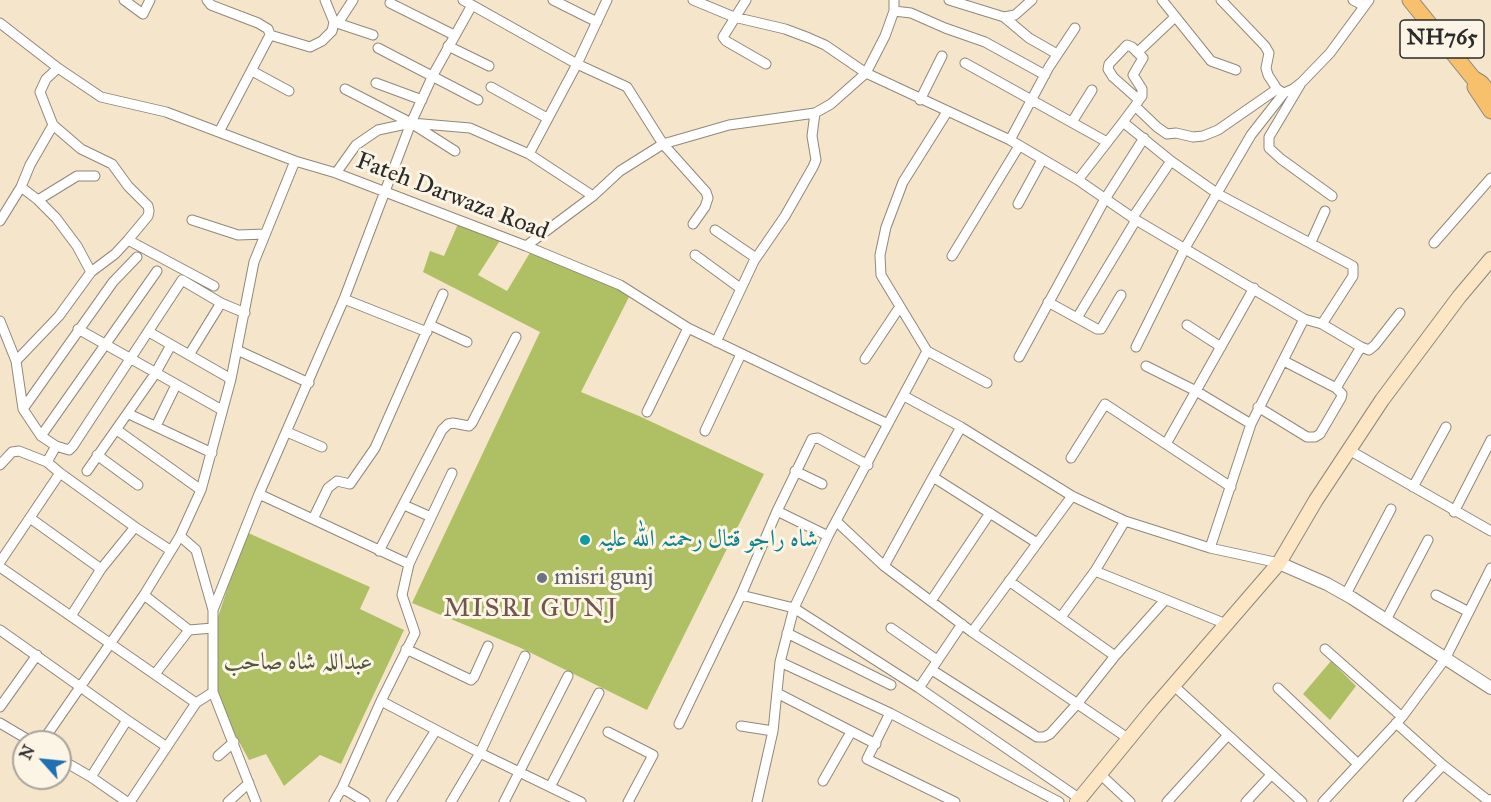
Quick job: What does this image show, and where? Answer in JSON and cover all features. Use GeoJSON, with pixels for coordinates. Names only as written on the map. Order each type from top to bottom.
{"type":"FeatureCollection","features":[{"type":"Feature","properties":{"kind":"highway","name":"NH765"},"geometry":{"type":"LineString","coordinates":[[1410,0],[1473,78],[1481,83],[1491,95]]}},
{"type":"Feature","properties":{"kind":"highway","name":"NH765"},"geometry":{"type":"LineString","coordinates":[[1473,78],[1476,90],[1491,111]]}},
{"type":"Feature","properties":{"kind":"main road"},"geometry":{"type":"LineString","coordinates":[[1078,800],[1279,563],[1316,500],[1382,400],[1453,304],[1491,259]]}},
{"type":"Feature","properties":{"kind":"street"},"geometry":{"type":"LineString","coordinates":[[124,0],[143,14],[150,0]]}},
{"type":"Feature","properties":{"kind":"street"},"geometry":{"type":"LineString","coordinates":[[207,0],[211,5],[258,23],[268,29],[270,35],[219,132]]}},
{"type":"Feature","properties":{"kind":"street"},"geometry":{"type":"LineString","coordinates":[[325,0],[336,22],[373,34]]}},
{"type":"Feature","properties":{"kind":"street"},"geometry":{"type":"LineString","coordinates":[[270,35],[310,47],[326,38],[353,0]]}},
{"type":"Feature","properties":{"kind":"street"},"geometry":{"type":"LineString","coordinates":[[553,0],[597,22]]}},
{"type":"Feature","properties":{"kind":"street"},"geometry":{"type":"LineString","coordinates":[[529,154],[577,64],[607,0]]}},
{"type":"Feature","properties":{"kind":"street"},"geometry":{"type":"LineString","coordinates":[[693,0],[734,17],[785,29],[825,45],[866,73],[1010,140],[1078,180],[1134,219],[1304,318],[1322,324],[1361,347],[1372,349],[1400,313]]}},
{"type":"Feature","properties":{"kind":"street"},"geometry":{"type":"LineString","coordinates":[[746,0],[723,37],[766,64]]}},
{"type":"Feature","properties":{"kind":"street"},"geometry":{"type":"LineString","coordinates":[[526,246],[593,196],[620,171],[663,144],[729,125],[815,113],[831,104],[866,73],[885,36],[894,11],[894,0]]}},
{"type":"Feature","properties":{"kind":"street"},"geometry":{"type":"LineString","coordinates":[[949,0],[1004,17],[1029,38],[1057,54]]}},
{"type":"Feature","properties":{"kind":"street"},"geometry":{"type":"LineString","coordinates":[[1004,17],[1015,15],[1032,0]]}},
{"type":"Feature","properties":{"kind":"street"},"geometry":{"type":"LineString","coordinates":[[1163,0],[1212,62],[1236,70]]}},
{"type":"Feature","properties":{"kind":"street"},"geometry":{"type":"LineString","coordinates":[[1221,0],[1265,46],[1269,53],[1266,68],[1280,91]]}},
{"type":"Feature","properties":{"kind":"street"},"geometry":{"type":"LineString","coordinates":[[1078,180],[1123,122],[1137,103],[1142,96],[1142,89],[1133,75],[1143,60],[1138,52],[1127,45],[1108,67],[1113,77],[1137,103],[1157,127],[1167,134],[1203,136],[1218,130],[1280,91],[1293,89],[1302,82],[1330,53],[1366,3],[1353,0]]}},
{"type":"Feature","properties":{"kind":"street"},"geometry":{"type":"LineString","coordinates":[[213,610],[259,494],[344,299],[411,123],[467,2],[577,64],[627,87],[663,144],[706,192],[708,198],[705,207],[693,224]]}},
{"type":"Feature","properties":{"kind":"street"},"geometry":{"type":"LineString","coordinates":[[390,3],[454,34]]}},
{"type":"Feature","properties":{"kind":"street"},"geometry":{"type":"LineString","coordinates":[[894,11],[911,13],[985,42],[1044,75]]}},
{"type":"Feature","properties":{"kind":"street"},"geometry":{"type":"LineString","coordinates":[[1138,52],[1175,17]]}},
{"type":"Feature","properties":{"kind":"street","name":"Fateh Darwaza Road"},"geometry":{"type":"LineString","coordinates":[[0,23],[58,68],[101,97],[166,112],[295,161],[336,173],[620,285],[688,328],[888,424]]}},
{"type":"Feature","properties":{"kind":"street"},"geometry":{"type":"LineString","coordinates":[[1010,140],[1044,75],[1075,28]]}},
{"type":"Feature","properties":{"kind":"street"},"geometry":{"type":"LineString","coordinates":[[448,46],[489,66]]}},
{"type":"Feature","properties":{"kind":"street"},"geometry":{"type":"LineString","coordinates":[[378,48],[478,100]]}},
{"type":"Feature","properties":{"kind":"street"},"geometry":{"type":"LineString","coordinates":[[920,100],[942,56]]}},
{"type":"Feature","properties":{"kind":"street"},"geometry":{"type":"LineString","coordinates":[[965,63],[1107,142]]}},
{"type":"Feature","properties":{"kind":"street"},"geometry":{"type":"LineString","coordinates":[[16,361],[59,316],[91,272],[115,254],[148,216],[148,206],[128,186],[112,164],[81,149],[52,125],[40,92],[46,79],[58,68]]}},
{"type":"Feature","properties":{"kind":"street"},"geometry":{"type":"LineString","coordinates":[[252,71],[289,91]]}},
{"type":"Feature","properties":{"kind":"street"},"geometry":{"type":"LineString","coordinates":[[1302,82],[1269,137],[1269,148],[1332,196]]}},
{"type":"Feature","properties":{"kind":"street"},"geometry":{"type":"LineString","coordinates":[[376,83],[422,100]]}},
{"type":"Feature","properties":{"kind":"street"},"geometry":{"type":"LineString","coordinates":[[491,87],[547,118]]}},
{"type":"Feature","properties":{"kind":"street"},"geometry":{"type":"LineString","coordinates":[[345,89],[411,123],[455,151]]}},
{"type":"Feature","properties":{"kind":"street"},"geometry":{"type":"LineString","coordinates":[[1072,122],[1092,90]]}},
{"type":"Feature","properties":{"kind":"street"},"geometry":{"type":"LineString","coordinates":[[1136,347],[1185,248],[1251,135],[1280,91]]}},
{"type":"Feature","properties":{"kind":"street"},"geometry":{"type":"LineString","coordinates":[[947,112],[903,182],[886,226],[880,255],[881,275],[927,351],[987,383]]}},
{"type":"Feature","properties":{"kind":"street"},"geometry":{"type":"LineString","coordinates":[[716,342],[756,258],[785,216],[813,167],[816,160],[812,136],[815,113]]}},
{"type":"Feature","properties":{"kind":"street"},"geometry":{"type":"LineString","coordinates":[[1123,122],[1171,161],[1218,194],[1350,263],[1355,268],[1353,276],[1322,324]]}},
{"type":"Feature","properties":{"kind":"street"},"geometry":{"type":"LineString","coordinates":[[336,173],[356,145],[378,130],[411,123],[470,128],[529,154],[593,196]]}},
{"type":"Feature","properties":{"kind":"street"},"geometry":{"type":"LineString","coordinates":[[1,216],[21,187],[52,125]]}},
{"type":"Feature","properties":{"kind":"street"},"geometry":{"type":"LineString","coordinates":[[1019,357],[1105,199],[1144,138]]}},
{"type":"Feature","properties":{"kind":"street"},"geometry":{"type":"LineString","coordinates":[[951,256],[1019,146]]}},
{"type":"Feature","properties":{"kind":"street"},"geometry":{"type":"LineString","coordinates":[[1018,204],[1042,160]]}},
{"type":"Feature","properties":{"kind":"street"},"geometry":{"type":"LineString","coordinates":[[50,730],[144,595],[180,536],[201,490],[231,379],[254,262],[295,161]]}},
{"type":"Feature","properties":{"kind":"street"},"geometry":{"type":"LineString","coordinates":[[1077,318],[1134,219],[1171,161]]}},
{"type":"Feature","properties":{"kind":"street"},"geometry":{"type":"LineString","coordinates":[[38,200],[77,176],[94,176]]}},
{"type":"Feature","properties":{"kind":"street"},"geometry":{"type":"LineString","coordinates":[[1434,243],[1491,178]]}},
{"type":"Feature","properties":{"kind":"street"},"geometry":{"type":"LineString","coordinates":[[21,187],[56,218],[78,246],[91,272]]}},
{"type":"Feature","properties":{"kind":"street"},"geometry":{"type":"LineString","coordinates":[[1311,243],[1324,211]]}},
{"type":"Feature","properties":{"kind":"street"},"geometry":{"type":"LineString","coordinates":[[192,220],[238,235],[265,234]]}},
{"type":"Feature","properties":{"kind":"street"},"geometry":{"type":"LineString","coordinates":[[715,230],[756,258]]}},
{"type":"Feature","properties":{"kind":"street"},"geometry":{"type":"LineString","coordinates":[[128,240],[214,286]]}},
{"type":"Feature","properties":{"kind":"street"},"geometry":{"type":"LineString","coordinates":[[695,255],[740,288]]}},
{"type":"Feature","properties":{"kind":"street"},"geometry":{"type":"LineString","coordinates":[[23,409],[113,282],[137,257]]}},
{"type":"Feature","properties":{"kind":"street"},"geometry":{"type":"LineString","coordinates":[[41,436],[157,271]]}},
{"type":"Feature","properties":{"kind":"street"},"geometry":{"type":"LineString","coordinates":[[0,321],[16,361],[23,409],[41,436],[56,447],[69,450],[131,360],[182,280],[221,303],[244,313]]}},
{"type":"Feature","properties":{"kind":"street"},"geometry":{"type":"LineString","coordinates":[[1166,444],[1254,288]]}},
{"type":"Feature","properties":{"kind":"street"},"geometry":{"type":"LineString","coordinates":[[313,519],[328,488],[337,481],[350,484],[375,448],[443,294]]}},
{"type":"Feature","properties":{"kind":"street"},"geometry":{"type":"LineString","coordinates":[[1048,302],[1097,329],[1101,329],[1121,295]]}},
{"type":"Feature","properties":{"kind":"street"},"geometry":{"type":"LineString","coordinates":[[344,299],[468,342]]}},
{"type":"Feature","properties":{"kind":"street"},"geometry":{"type":"LineString","coordinates":[[189,355],[221,303]]}},
{"type":"Feature","properties":{"kind":"street"},"geometry":{"type":"LineString","coordinates":[[865,359],[899,308]]}},
{"type":"Feature","properties":{"kind":"street"},"geometry":{"type":"LineString","coordinates":[[1210,548],[1251,424],[1304,318]]}},
{"type":"Feature","properties":{"kind":"street"},"geometry":{"type":"LineString","coordinates":[[1187,325],[1221,347]]}},
{"type":"Feature","properties":{"kind":"street"},"geometry":{"type":"LineString","coordinates":[[647,412],[688,328]]}},
{"type":"Feature","properties":{"kind":"street"},"geometry":{"type":"LineString","coordinates":[[78,329],[222,410]]}},
{"type":"Feature","properties":{"kind":"street"},"geometry":{"type":"LineString","coordinates":[[149,332],[231,379]]}},
{"type":"Feature","properties":{"kind":"street"},"geometry":{"type":"LineString","coordinates":[[379,551],[442,430],[448,424],[469,426],[472,423],[516,337]]}},
{"type":"Feature","properties":{"kind":"street"},"geometry":{"type":"LineString","coordinates":[[87,471],[129,414],[171,345]]}},
{"type":"Feature","properties":{"kind":"street"},"geometry":{"type":"LineString","coordinates":[[1336,388],[1361,347]]}},
{"type":"Feature","properties":{"kind":"street"},"geometry":{"type":"LineString","coordinates":[[237,350],[309,382]]}},
{"type":"Feature","properties":{"kind":"street"},"geometry":{"type":"LineString","coordinates":[[761,799],[773,731],[780,662],[794,608],[828,536],[927,351]]}},
{"type":"Feature","properties":{"kind":"street"},"geometry":{"type":"LineString","coordinates":[[705,431],[741,354]]}},
{"type":"Feature","properties":{"kind":"street"},"geometry":{"type":"LineString","coordinates":[[1258,408],[1307,437],[1315,437],[1320,434],[1341,398],[1342,394],[1336,388],[1284,361]]}},
{"type":"Feature","properties":{"kind":"street"},"geometry":{"type":"LineString","coordinates":[[1146,366],[1196,391],[1251,424]]}},
{"type":"Feature","properties":{"kind":"street"},"geometry":{"type":"LineString","coordinates":[[156,426],[176,384]]}},
{"type":"Feature","properties":{"kind":"street"},"geometry":{"type":"LineString","coordinates":[[904,396],[1072,495],[1125,521],[1210,548],[1279,563],[1327,584],[1491,688]]}},
{"type":"Feature","properties":{"kind":"street"},"geometry":{"type":"LineString","coordinates":[[1071,458],[1105,404],[1231,487]]}},
{"type":"Feature","properties":{"kind":"street"},"geometry":{"type":"LineString","coordinates":[[129,414],[212,453]]}},
{"type":"Feature","properties":{"kind":"street"},"geometry":{"type":"LineString","coordinates":[[885,566],[960,427]]}},
{"type":"Feature","properties":{"kind":"street"},"geometry":{"type":"LineString","coordinates":[[1413,487],[1446,427]]}},
{"type":"Feature","properties":{"kind":"street"},"geometry":{"type":"LineString","coordinates":[[117,430],[201,490]]}},
{"type":"Feature","properties":{"kind":"street"},"geometry":{"type":"LineString","coordinates":[[287,432],[322,447]]}},
{"type":"Feature","properties":{"kind":"street"},"geometry":{"type":"LineString","coordinates":[[679,724],[741,595],[810,440],[814,438],[868,465]]}},
{"type":"Feature","properties":{"kind":"street"},"geometry":{"type":"LineString","coordinates":[[1454,512],[1491,441]]}},
{"type":"Feature","properties":{"kind":"street"},"geometry":{"type":"LineString","coordinates":[[47,462],[56,447]]}},
{"type":"Feature","properties":{"kind":"street"},"geometry":{"type":"LineString","coordinates":[[1349,450],[1454,512],[1491,531]]}},
{"type":"Feature","properties":{"kind":"street"},"geometry":{"type":"LineString","coordinates":[[0,465],[12,452],[19,451],[47,462],[170,550]]}},
{"type":"Feature","properties":{"kind":"street"},"geometry":{"type":"LineString","coordinates":[[97,455],[138,485]]}},
{"type":"Feature","properties":{"kind":"street"},"geometry":{"type":"LineString","coordinates":[[795,471],[822,484]]}},
{"type":"Feature","properties":{"kind":"street"},"geometry":{"type":"LineString","coordinates":[[0,562],[60,473]]}},
{"type":"Feature","properties":{"kind":"street"},"geometry":{"type":"LineString","coordinates":[[334,802],[415,633],[402,595],[409,564],[452,473]]}},
{"type":"Feature","properties":{"kind":"street"},"geometry":{"type":"LineString","coordinates":[[933,477],[1037,543]]}},
{"type":"Feature","properties":{"kind":"street"},"geometry":{"type":"LineString","coordinates":[[259,494],[409,564]]}},
{"type":"Feature","properties":{"kind":"street"},"geometry":{"type":"LineString","coordinates":[[972,632],[1072,495]]}},
{"type":"Feature","properties":{"kind":"street"},"geometry":{"type":"LineString","coordinates":[[404,506],[431,517]]}},
{"type":"Feature","properties":{"kind":"street"},"geometry":{"type":"LineString","coordinates":[[1346,594],[1391,509]]}},
{"type":"Feature","properties":{"kind":"street"},"geometry":{"type":"LineString","coordinates":[[777,511],[828,536]]}},
{"type":"Feature","properties":{"kind":"street"},"geometry":{"type":"LineString","coordinates":[[931,601],[990,513]]}},
{"type":"Feature","properties":{"kind":"street"},"geometry":{"type":"LineString","coordinates":[[30,518],[101,569]]}},
{"type":"Feature","properties":{"kind":"street"},"geometry":{"type":"LineString","coordinates":[[836,521],[885,566],[972,632],[1129,739]]}},
{"type":"Feature","properties":{"kind":"street"},"geometry":{"type":"LineString","coordinates":[[1060,617],[1095,571],[1125,521]]}},
{"type":"Feature","properties":{"kind":"street"},"geometry":{"type":"LineString","coordinates":[[72,616],[101,569],[135,527]]}},
{"type":"Feature","properties":{"kind":"street"},"geometry":{"type":"LineString","coordinates":[[180,536],[196,550],[213,610],[213,693],[256,802]]}},
{"type":"Feature","properties":{"kind":"street"},"geometry":{"type":"LineString","coordinates":[[1386,620],[1428,540]]}},
{"type":"Feature","properties":{"kind":"street"},"geometry":{"type":"LineString","coordinates":[[0,567],[196,703]]}},
{"type":"Feature","properties":{"kind":"street"},"geometry":{"type":"LineString","coordinates":[[1323,802],[1399,720],[1445,658],[1491,568]]}},
{"type":"Feature","properties":{"kind":"street"},"geometry":{"type":"LineString","coordinates":[[1095,571],[1226,624]]}},
{"type":"Feature","properties":{"kind":"street"},"geometry":{"type":"LineString","coordinates":[[1009,581],[1114,656]]}},
{"type":"Feature","properties":{"kind":"street"},"geometry":{"type":"LineString","coordinates":[[144,595],[189,630],[213,628]]}},
{"type":"Feature","properties":{"kind":"street"},"geometry":{"type":"LineString","coordinates":[[741,595],[794,608],[919,688],[1078,800]]}},
{"type":"Feature","properties":{"kind":"street"},"geometry":{"type":"LineString","coordinates":[[1436,595],[1469,612]]}},
{"type":"Feature","properties":{"kind":"street"},"geometry":{"type":"LineString","coordinates":[[932,670],[1037,737],[1044,737],[1050,734],[1077,704],[1114,656],[1165,600]]}},
{"type":"Feature","properties":{"kind":"street"},"geometry":{"type":"LineString","coordinates":[[919,688],[962,624]]}},
{"type":"Feature","properties":{"kind":"street"},"geometry":{"type":"LineString","coordinates":[[891,628],[937,660]]}},
{"type":"Feature","properties":{"kind":"street"},"geometry":{"type":"LineString","coordinates":[[0,630],[168,747]]}},
{"type":"Feature","properties":{"kind":"street"},"geometry":{"type":"LineString","coordinates":[[155,674],[189,630]]}},
{"type":"Feature","properties":{"kind":"street"},"geometry":{"type":"LineString","coordinates":[[787,633],[891,685]]}},
{"type":"Feature","properties":{"kind":"street"},"geometry":{"type":"LineString","coordinates":[[406,649],[471,680],[488,646]]}},
{"type":"Feature","properties":{"kind":"street"},"geometry":{"type":"LineString","coordinates":[[1325,649],[1443,765],[1491,802]]}},
{"type":"Feature","properties":{"kind":"street"},"geometry":{"type":"LineString","coordinates":[[0,707],[37,655]]}},
{"type":"Feature","properties":{"kind":"street"},"geometry":{"type":"LineString","coordinates":[[451,802],[480,753],[525,656]]}},
{"type":"Feature","properties":{"kind":"street"},"geometry":{"type":"LineString","coordinates":[[780,662],[890,713],[1059,802]]}},
{"type":"Feature","properties":{"kind":"street"},"geometry":{"type":"LineString","coordinates":[[504,802],[568,675]]}},
{"type":"Feature","properties":{"kind":"street"},"geometry":{"type":"LineString","coordinates":[[1174,686],[1302,802]]}},
{"type":"Feature","properties":{"kind":"street"},"geometry":{"type":"LineString","coordinates":[[1278,688],[1358,764]]}},
{"type":"Feature","properties":{"kind":"street"},"geometry":{"type":"LineString","coordinates":[[72,766],[91,777],[113,799],[129,802],[196,703],[213,693]]}},
{"type":"Feature","properties":{"kind":"street"},"geometry":{"type":"LineString","coordinates":[[550,787],[599,693]]}},
{"type":"Feature","properties":{"kind":"street"},"geometry":{"type":"LineString","coordinates":[[777,693],[876,744]]}},
{"type":"Feature","properties":{"kind":"street"},"geometry":{"type":"LineString","coordinates":[[381,701],[519,773],[581,802]]}},
{"type":"Feature","properties":{"kind":"street"},"geometry":{"type":"LineString","coordinates":[[890,713],[867,759],[955,802]]}},
{"type":"Feature","properties":{"kind":"street"},"geometry":{"type":"LineString","coordinates":[[91,777],[127,720]]}},
{"type":"Feature","properties":{"kind":"street"},"geometry":{"type":"LineString","coordinates":[[741,726],[773,731]]}},
{"type":"Feature","properties":{"kind":"street"},"geometry":{"type":"LineString","coordinates":[[391,802],[436,730]]}},
{"type":"Feature","properties":{"kind":"street"},"geometry":{"type":"LineString","coordinates":[[608,732],[653,755],[628,802]]}},
{"type":"Feature","properties":{"kind":"street"},"geometry":{"type":"LineString","coordinates":[[823,782],[850,732]]}},
{"type":"Feature","properties":{"kind":"street"},"geometry":{"type":"LineString","coordinates":[[1167,802],[1228,735]]}},
{"type":"Feature","properties":{"kind":"street"},"geometry":{"type":"LineString","coordinates":[[218,756],[234,742]]}},
{"type":"Feature","properties":{"kind":"street"},"geometry":{"type":"LineString","coordinates":[[1409,802],[1443,765]]}},
{"type":"Feature","properties":{"kind":"street"},"geometry":{"type":"LineString","coordinates":[[1100,774],[1130,802]]}},
{"type":"Feature","properties":{"kind":"street"},"geometry":{"type":"LineString","coordinates":[[1246,802],[1271,775]]}},
{"type":"Feature","properties":{"kind":"street"},"geometry":{"type":"LineString","coordinates":[[228,802],[249,783]]}},
{"type":"Feature","properties":{"kind":"street"},"geometry":{"type":"LineString","coordinates":[[342,788],[365,802]]}},
{"type":"Feature","properties":{"kind":"green space"},"geometry":{"type":"Polygon","coordinates":[[[458,224],[501,239],[478,275],[507,291],[531,251],[630,295],[581,392],[639,416],[764,474],[647,710],[521,648],[412,603],[540,332],[423,272],[430,251],[444,256],[458,224]]]}},
{"type":"Feature","properties":{"kind":"green space","name":"عبداللہ شاہ صاحب"},"geometry":{"type":"Polygon","coordinates":[[[246,532],[370,587],[360,609],[404,630],[341,764],[320,755],[284,786],[266,754],[249,760],[223,712],[215,691],[217,620],[246,532]]]}},
{"type":"Feature","properties":{"kind":"green space"},"geometry":{"type":"Polygon","coordinates":[[[1331,661],[1356,686],[1330,720],[1303,694],[1331,661]]]}},
{"type":"Feature","properties":{"kind":"place","name":"شاہ راجو قتال رحمتہ اللہ علیہ"},"geometry":{"type":"Point","coordinates":[585,540]}},
{"type":"Feature","properties":{"kind":"place","name":"misri gunj"},"geometry":{"type":"Point","coordinates":[542,578]}},
{"type":"Feature","properties":{"kind":"district","name":"MISRI GUNJ"},"geometry":{"type":"Point","coordinates":[531,610]}}]}
